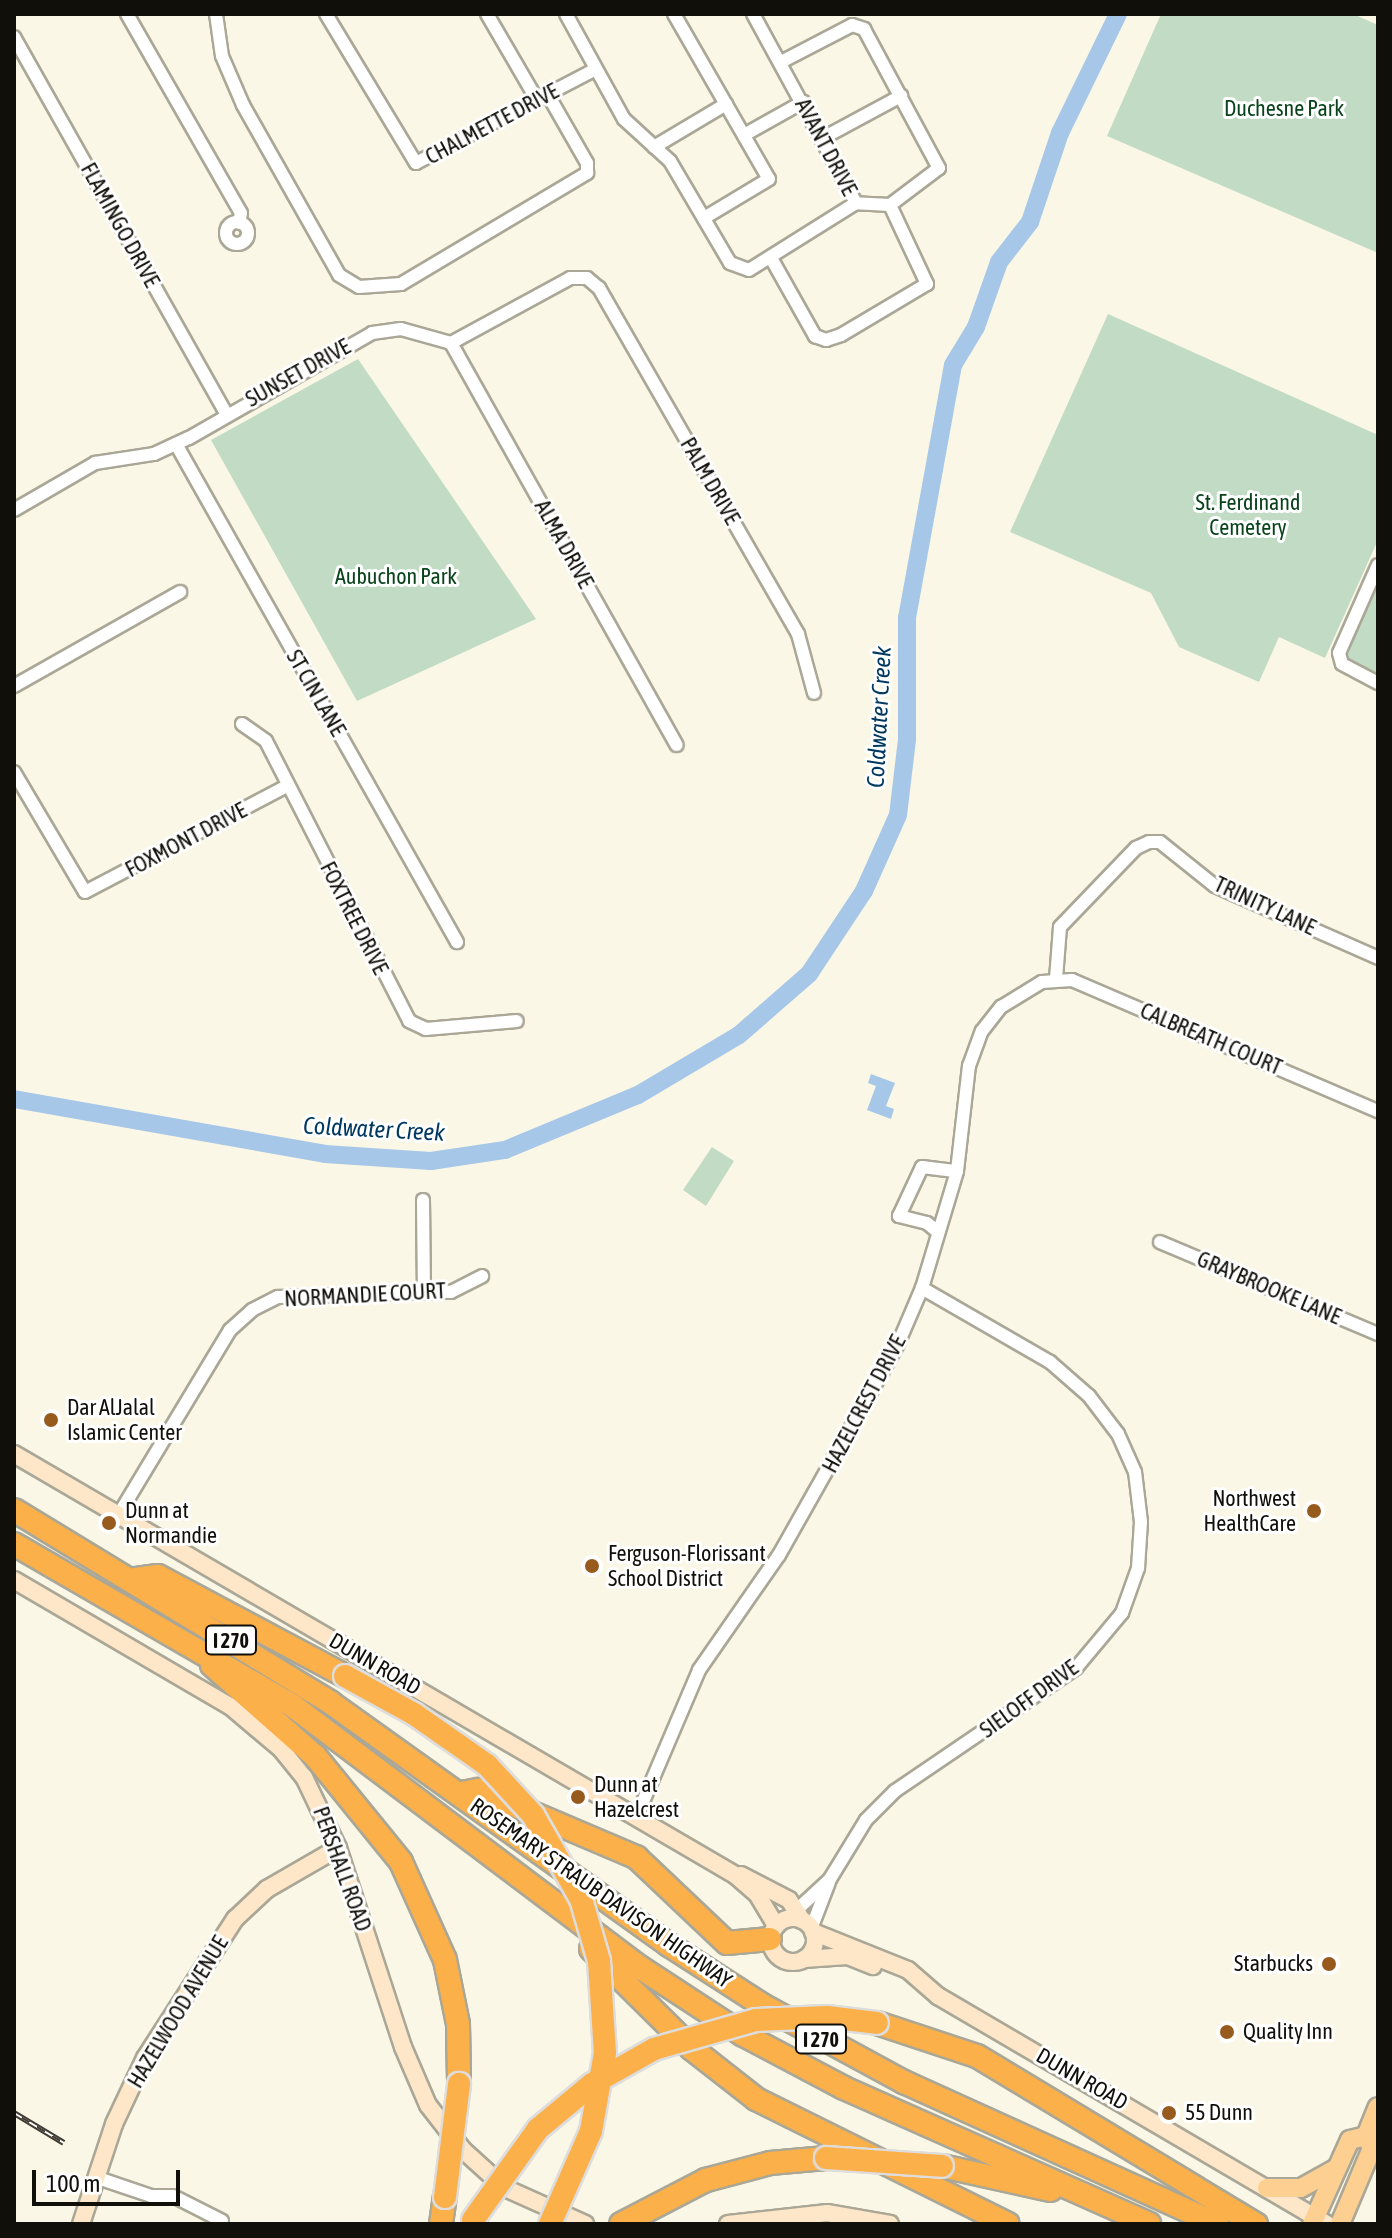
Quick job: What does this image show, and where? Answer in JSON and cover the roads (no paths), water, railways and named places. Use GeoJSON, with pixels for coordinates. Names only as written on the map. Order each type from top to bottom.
{"type":"FeatureCollection","features":[{"type":"Feature","properties":{"kind":"highway","name":"ROSEMARY STRAUB DAVISON HIGHWAY"},"geometry":{"type":"LineString","coordinates":[[14,1510],[302,1684],[460,1793],[679,1952],[808,2032],[926,2093],[1217,2224]]}},
{"type":"Feature","properties":{"kind":"highway","name":"ROSEMARY STRAUB DAVISON HIGHWAY"},"geometry":{"type":"LineString","coordinates":[[14,1544],[200,1647],[352,1746],[660,1981],[779,2055],[1149,2224]]}},
{"type":"Feature","properties":{"kind":"highway"},"geometry":{"type":"LineString","coordinates":[[129,1580],[158,1576],[414,1714],[487,1765],[533,1815],[581,1899],[599,1961],[605,2053],[591,2131],[550,2224]]}},
{"type":"Feature","properties":{"kind":"highway"},"geometry":{"type":"LineString","coordinates":[[200,1647],[219,1675],[295,1736],[340,1782],[413,1883],[448,1971],[458,2024],[459,2084],[441,2224]]}},
{"type":"Feature","properties":{"kind":"highway"},"geometry":{"type":"LineString","coordinates":[[460,1793],[478,1790],[636,1857],[727,1943],[794,1925]]}},
{"type":"Feature","properties":{"kind":"highway"},"geometry":{"type":"LineString","coordinates":[[540,1891],[567,1927],[691,2048],[756,2099],[1008,2224]]}},
{"type":"Feature","properties":{"kind":"highway"},"geometry":{"type":"LineString","coordinates":[[472,2222],[538,2129],[592,2084],[654,2049],[756,2020],[827,2017],[877,2023],[977,2056],[1256,2224]]}},
{"type":"Feature","properties":{"kind":"highway"},"geometry":{"type":"LineString","coordinates":[[621,2224],[674,2193],[740,2169],[826,2158],[942,2166],[1095,2200]]}},
{"type":"Feature","properties":{"kind":"main road"},"geometry":{"type":"LineString","coordinates":[[1340,2224],[1372,2148],[1366,2136],[1378,2107]]}},
{"type":"Feature","properties":{"kind":"main road"},"geometry":{"type":"LineString","coordinates":[[1318,2222],[1350,2140],[1366,2136]]}},
{"type":"Feature","properties":{"kind":"main road"},"geometry":{"type":"LineString","coordinates":[[1267,2188],[1301,2188],[1337,2168]]}},
{"type":"Feature","properties":{"kind":"street"},"geometry":{"type":"LineString","coordinates":[[127,14],[241,213],[239,223]]}},
{"type":"Feature","properties":{"kind":"street"},"geometry":{"type":"LineString","coordinates":[[216,14],[222,56],[243,105],[339,275],[359,287],[401,284],[587,173],[587,163],[487,14]]}},
{"type":"Feature","properties":{"kind":"street","name":"CHALMETTE DRIVE"},"geometry":{"type":"LineString","coordinates":[[326,14],[416,163],[596,69]]}},
{"type":"Feature","properties":{"kind":"street"},"geometry":{"type":"LineString","coordinates":[[566,14],[624,119],[670,161],[704,218],[769,179],[674,14]]}},
{"type":"Feature","properties":{"kind":"street","name":"AVANT DRIVE"},"geometry":{"type":"LineString","coordinates":[[704,218],[730,263],[749,270],[856,203],[753,14]]}},
{"type":"Feature","properties":{"kind":"street"},"geometry":{"type":"LineString","coordinates":[[781,62],[858,26],[901,96],[939,168],[890,205],[856,203]]}},
{"type":"Feature","properties":{"kind":"street","name":"FLAMINGO DRIVE"},"geometry":{"type":"LineString","coordinates":[[14,37],[226,413]]}},
{"type":"Feature","properties":{"kind":"street"},"geometry":{"type":"LineString","coordinates":[[823,138],[901,96]]}},
{"type":"Feature","properties":{"kind":"street"},"geometry":{"type":"LineString","coordinates":[[744,135],[803,102]]}},
{"type":"Feature","properties":{"kind":"street"},"geometry":{"type":"LineString","coordinates":[[654,147],[726,104]]}},
{"type":"Feature","properties":{"kind":"street"},"geometry":{"type":"LineString","coordinates":[[771,258],[815,336],[834,338],[927,284],[890,205]]}},
{"type":"Feature","properties":{"kind":"street","name":"PALM DRIVE"},"geometry":{"type":"LineString","coordinates":[[451,343],[570,278],[587,278],[599,288],[798,634],[814,693]]}},
{"type":"Feature","properties":{"kind":"street","name":"SUNSET DRIVE"},"geometry":{"type":"LineString","coordinates":[[14,510],[95,463],[154,454],[176,444],[372,333],[401,329],[451,343]]}},
{"type":"Feature","properties":{"kind":"street","name":"ALMA DRIVE"},"geometry":{"type":"LineString","coordinates":[[451,343],[677,745]]}},
{"type":"Feature","properties":{"kind":"street","name":"ST CIN LANE"},"geometry":{"type":"LineString","coordinates":[[176,444],[457,942]]}},
{"type":"Feature","properties":{"kind":"street"},"geometry":{"type":"LineString","coordinates":[[1378,565],[1339,653],[1342,664],[1378,683]]}},
{"type":"Feature","properties":{"kind":"street"},"geometry":{"type":"LineString","coordinates":[[14,686],[180,592]]}},
{"type":"Feature","properties":{"kind":"street","name":"FOXTREE DRIVE"},"geometry":{"type":"LineString","coordinates":[[242,724],[266,741],[409,1021],[426,1029],[517,1021]]}},
{"type":"Feature","properties":{"kind":"street","name":"FOXMONT DRIVE"},"geometry":{"type":"LineString","coordinates":[[14,772],[85,892],[287,786]]}},
{"type":"Feature","properties":{"kind":"street","name":"TRINITY LANE"},"geometry":{"type":"LineString","coordinates":[[1056,979],[1060,927],[1136,848],[1160,842],[1215,886],[1378,958]]}},
{"type":"Feature","properties":{"kind":"street","name":"CALBREATH COURT"},"geometry":{"type":"LineString","coordinates":[[1042,982],[1056,979],[1092,987],[1378,1111]]}},
{"type":"Feature","properties":{"kind":"street","name":"HAZELCREST DRIVE"},"geometry":{"type":"LineString","coordinates":[[636,1818],[699,1670],[803,1515],[898,1344],[922,1288],[957,1171],[962,1094],[982,1031],[1016,993],[1042,982]]}},
{"type":"Feature","properties":{"kind":"street"},"geometry":{"type":"LineString","coordinates":[[938,1232],[927,1223],[899,1216],[922,1167],[957,1171]]}},
{"type":"Feature","properties":{"kind":"street"},"geometry":{"type":"LineString","coordinates":[[423,1200],[424,1293]]}},
{"type":"Feature","properties":{"kind":"street","name":"GRAYBROOKE LANE"},"geometry":{"type":"LineString","coordinates":[[1160,1242],[1378,1334]]}},
{"type":"Feature","properties":{"kind":"street","name":"NORMANDIE COURT"},"geometry":{"type":"LineString","coordinates":[[119,1514],[230,1330],[252,1310],[278,1297],[451,1292],[482,1276]]}},
{"type":"Feature","properties":{"kind":"street","name":"SIELOFF DRIVE"},"geometry":{"type":"LineString","coordinates":[[794,1925],[830,1879],[866,1820],[895,1791],[1076,1668],[1122,1613],[1138,1568],[1141,1522],[1135,1472],[1118,1434],[1099,1409],[1050,1362],[922,1288]]}},
{"type":"Feature","properties":{"kind":"street","name":"DUNN ROAD"},"geometry":{"type":"LineString","coordinates":[[14,1454],[735,1875],[794,1925],[868,1951],[908,1970],[919,1983]]}},
{"type":"Feature","properties":{"kind":"street","name":"PERSHALL ROAD"},"geometry":{"type":"LineString","coordinates":[[14,1580],[258,1726],[304,1777],[338,1848],[407,2059],[428,2105],[469,2157],[505,2188],[585,2224]]}},
{"type":"Feature","properties":{"kind":"street","name":"HAZELWOOD AVENUE"},"geometry":{"type":"LineString","coordinates":[[81,2224],[95,2177],[145,2058],[235,1919],[267,1889],[338,1848]]}},
{"type":"Feature","properties":{"kind":"street","name":"DUNN ROAD"},"geometry":{"type":"LineString","coordinates":[[735,1875],[751,1877],[794,1925]]}},
{"type":"Feature","properties":{"kind":"street","name":"SIELOFF DRIVE"},"geometry":{"type":"LineString","coordinates":[[794,1925],[830,1879]]}},
{"type":"Feature","properties":{"kind":"street"},"geometry":{"type":"LineString","coordinates":[[794,1925],[813,1949],[804,1959],[784,1961],[774,1952],[794,1925]]}},
{"type":"Feature","properties":{"kind":"street","name":"DUNN ROAD"},"geometry":{"type":"LineString","coordinates":[[804,1959],[848,1956],[919,1983],[1267,2188],[1318,2222]]}},
{"type":"Feature","properties":{"kind":"street"},"geometry":{"type":"LineString","coordinates":[[95,2177],[151,2196],[173,2196],[222,2221]]}},
{"type":"Feature","properties":{"kind":"street"},"geometry":{"type":"LineString","coordinates":[[728,2224],[806,2213],[890,2224]]}},
{"type":"Feature","properties":{"kind":"water"},"geometry":{"type":"Polygon","coordinates":[[[871,1074],[895,1083],[886,1106],[894,1109],[891,1119],[867,1110],[876,1086],[868,1083],[871,1074]]]}},
{"type":"Feature","properties":{"kind":"waterway","name":"Coldwater Creek"},"geometry":{"type":"LineString","coordinates":[[14,1099],[325,1154],[431,1161],[505,1150],[638,1095],[739,1035],[809,974],[864,891],[898,815],[907,739],[907,618],[953,365],[976,327],[999,262],[1030,222],[1060,133],[1118,14]]}},
{"type":"Feature","properties":{"kind":"railway"},"geometry":{"type":"LineString","coordinates":[[14,2113],[64,2143]]}},
{"type":"Feature","properties":{"kind":"place","name":"Dar AlJalal Islamic Center"},"geometry":{"type":"Point","coordinates":[51,1420]}},
{"type":"Feature","properties":{"kind":"place","name":"Northwest HealthCare"},"geometry":{"type":"Point","coordinates":[1314,1511]}},
{"type":"Feature","properties":{"kind":"place","name":"Dunn at Normandie"},"geometry":{"type":"Point","coordinates":[109,1523]}},
{"type":"Feature","properties":{"kind":"place","name":"Ferguson-Florissant School District"},"geometry":{"type":"Point","coordinates":[592,1566]}},
{"type":"Feature","properties":{"kind":"place","name":"Dunn at Hazelcrest"},"geometry":{"type":"Point","coordinates":[578,1797]}},
{"type":"Feature","properties":{"kind":"place","name":"Starbucks"},"geometry":{"type":"Point","coordinates":[1329,1964]}},
{"type":"Feature","properties":{"kind":"place","name":"Quality Inn"},"geometry":{"type":"Point","coordinates":[1227,2032]}},
{"type":"Feature","properties":{"kind":"place","name":"55 Dunn"},"geometry":{"type":"Point","coordinates":[1169,2113]}},
{"type":"Feature","properties":{"kind":"park label","name":"Duchesne Park"},"geometry":{"type":"Point","coordinates":[1284,109]}},
{"type":"Feature","properties":{"kind":"park label","name":"St. Ferdinand Cemetery"},"geometry":{"type":"Point","coordinates":[1248,514]}},
{"type":"Feature","properties":{"kind":"park label","name":"Aubuchon Park"},"geometry":{"type":"Point","coordinates":[396,577]}}]}
